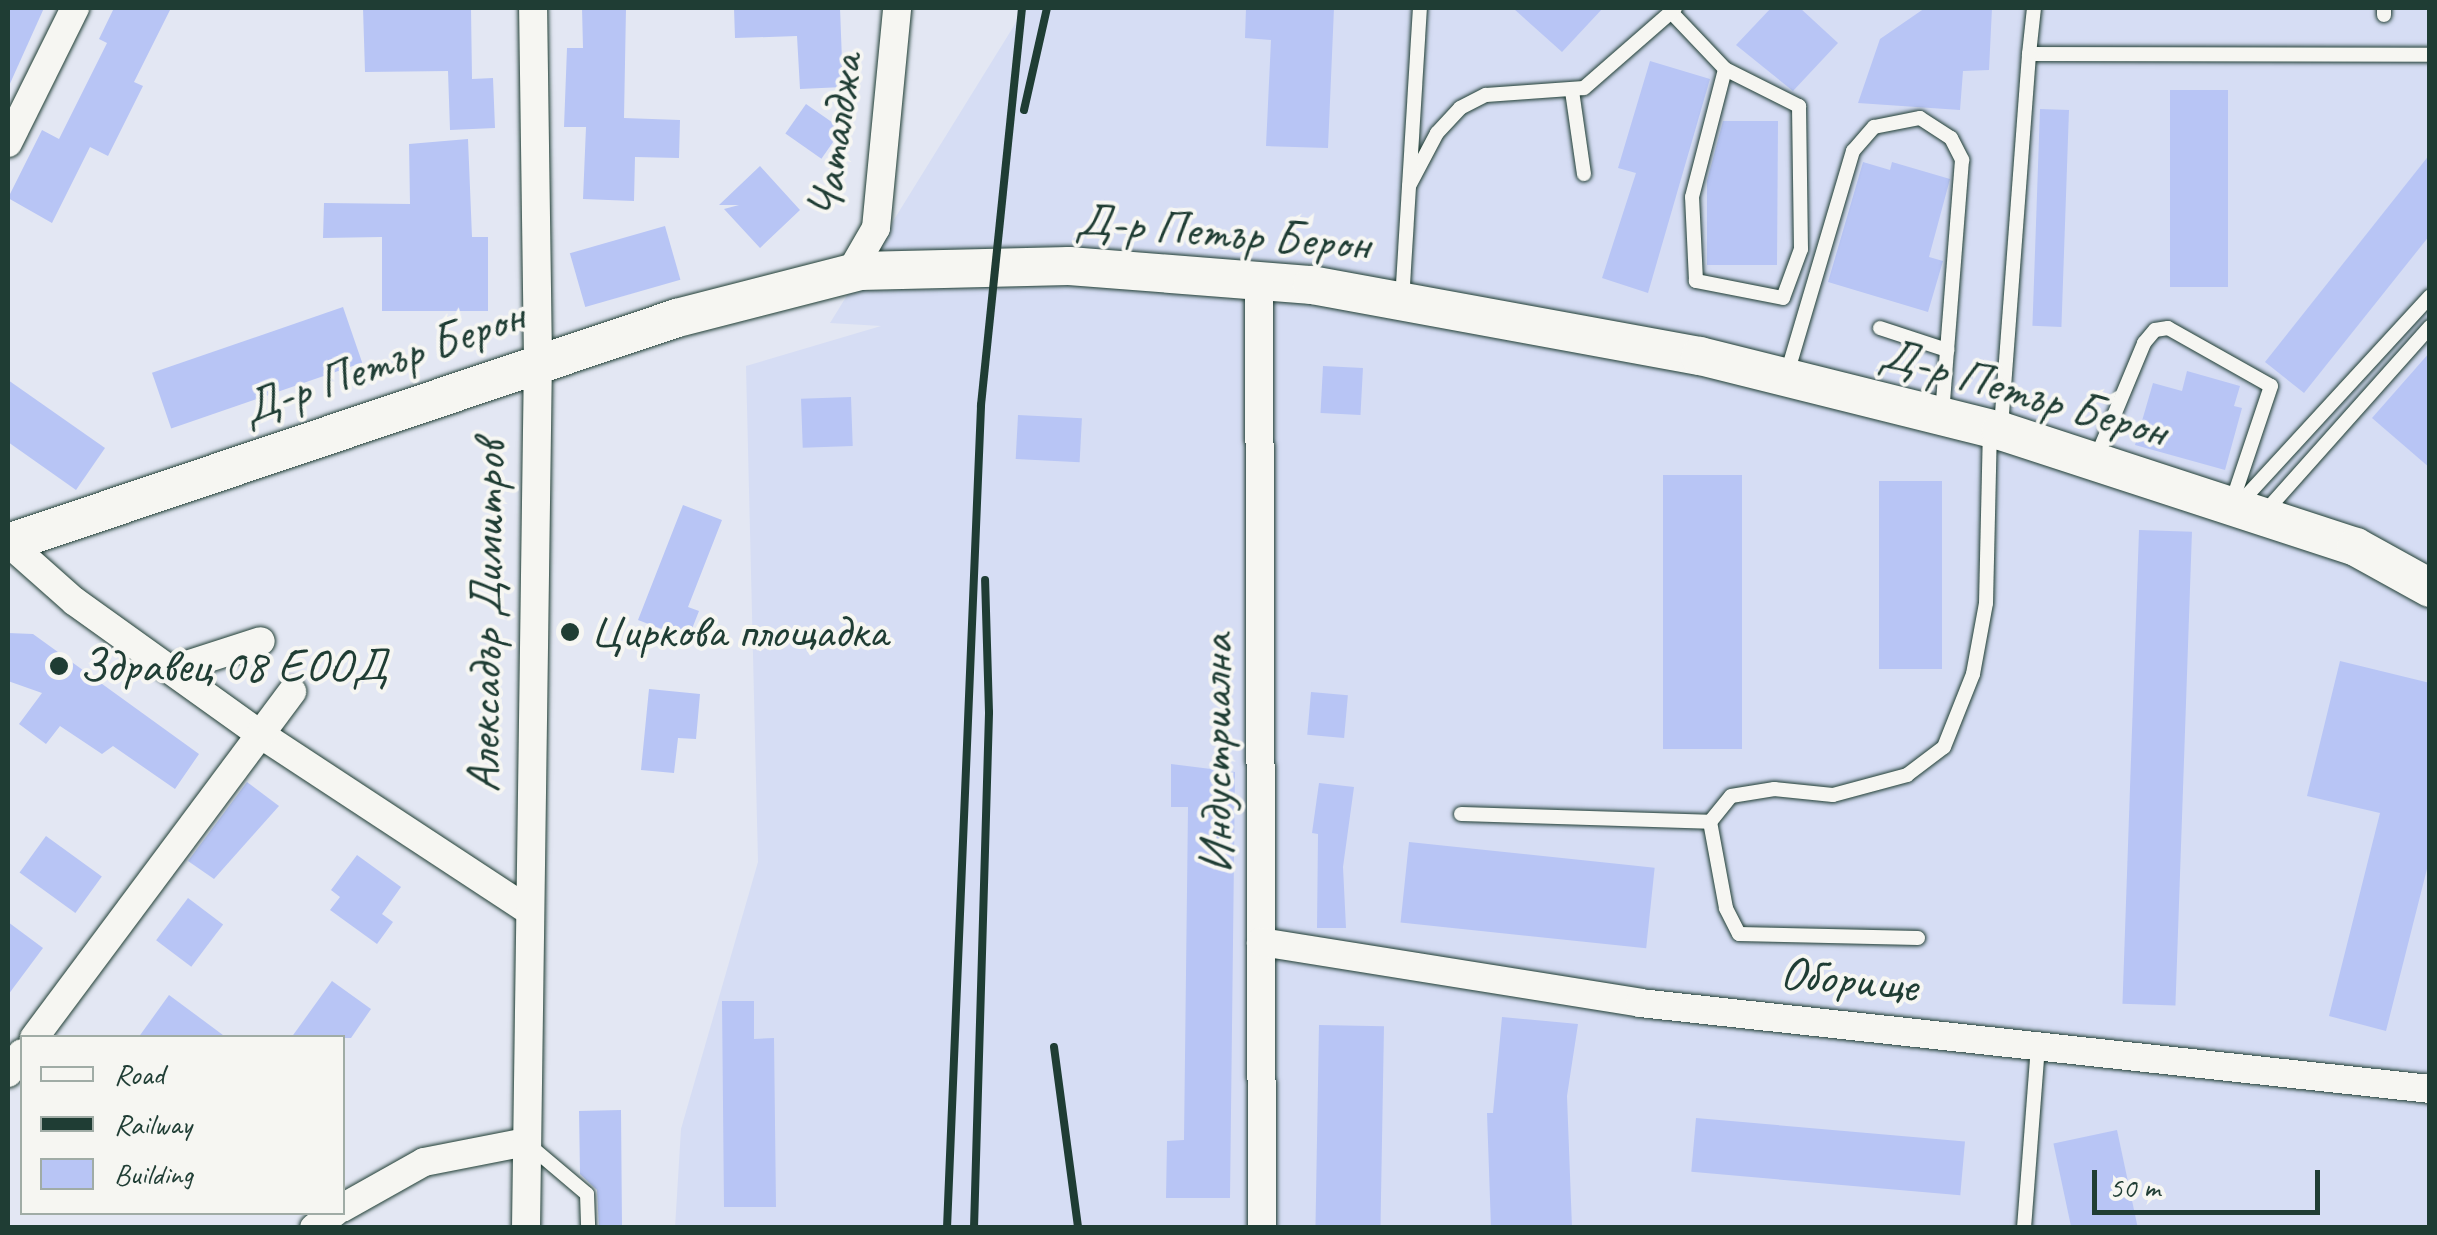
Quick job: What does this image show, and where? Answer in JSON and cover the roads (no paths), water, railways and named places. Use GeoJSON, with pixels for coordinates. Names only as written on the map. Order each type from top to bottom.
{"type":"FeatureCollection","features":[{"type":"Feature","properties":{"kind":"street"},"geometry":{"type":"LineString","coordinates":[[8,143],[75,8]]}},
{"type":"Feature","properties":{"kind":"street","name":"Алексадър Димитров"},"geometry":{"type":"LineString","coordinates":[[526,1228],[526,909],[538,360],[533,8]]}},
{"type":"Feature","properties":{"kind":"street","name":"Чаталджа"},"geometry":{"type":"LineString","coordinates":[[850,273],[876,228],[897,8]]}},
{"type":"Feature","properties":{"kind":"street","name":"Д-р Петър Берон"},"geometry":{"type":"LineString","coordinates":[[8,547],[538,360],[850,273],[1068,266],[1260,281],[1402,301],[1786,378],[1995,430],[2095,462],[2385,559],[2430,588]]}},
{"type":"Feature","properties":{"kind":"street","name":"Индустриална"},"geometry":{"type":"LineString","coordinates":[[1260,281],[1262,1228]]}},
{"type":"Feature","properties":{"kind":"street"},"geometry":{"type":"LineString","coordinates":[[8,547],[74,601],[260,734],[526,909]]}},
{"type":"Feature","properties":{"kind":"street"},"geometry":{"type":"LineString","coordinates":[[174,669],[261,641]]}},
{"type":"Feature","properties":{"kind":"street"},"geometry":{"type":"LineString","coordinates":[[36,1035],[292,692]]}},
{"type":"Feature","properties":{"kind":"street","name":"Оборище"},"geometry":{"type":"LineString","coordinates":[[1261,942],[1640,1003],[2430,1089]]}},
{"type":"Feature","properties":{"kind":"street"},"geometry":{"type":"LineString","coordinates":[[345,1206],[424,1162],[526,1142]]}},
{"type":"Feature","properties":{"kind":"lane"},"geometry":{"type":"LineString","coordinates":[[1402,301],[1420,8]]}},
{"type":"Feature","properties":{"kind":"lane"},"geometry":{"type":"LineString","coordinates":[[1918,938],[1739,934],[1726,908],[1710,822],[1730,796],[1774,789],[1833,795],[1906,775],[1944,747],[1973,674],[1986,603],[1995,430],[2034,8]]}},
{"type":"Feature","properties":{"kind":"lane"},"geometry":{"type":"LineString","coordinates":[[1409,186],[1437,133],[1473,100],[1572,91],[1611,70],[1673,10],[1725,69],[1799,106],[1801,249],[1783,298],[1696,282],[1692,198],[1725,69]]}},
{"type":"Feature","properties":{"kind":"lane"},"geometry":{"type":"LineString","coordinates":[[2029,54],[2430,54]]}},
{"type":"Feature","properties":{"kind":"lane"},"geometry":{"type":"LineString","coordinates":[[1572,91],[1584,174]]}},
{"type":"Feature","properties":{"kind":"lane"},"geometry":{"type":"LineString","coordinates":[[1786,378],[1854,151],[1874,127],[1900,117],[1930,122],[1951,138],[1962,160],[1942,416]]}},
{"type":"Feature","properties":{"kind":"lane"},"geometry":{"type":"LineString","coordinates":[[2242,510],[2430,296]]}},
{"type":"Feature","properties":{"kind":"lane"},"geometry":{"type":"LineString","coordinates":[[1880,328],[1948,350]]}},
{"type":"Feature","properties":{"kind":"lane"},"geometry":{"type":"LineString","coordinates":[[2095,462],[2144,343],[2154,330],[2168,328],[2271,386],[2242,510]]}},
{"type":"Feature","properties":{"kind":"lane"},"geometry":{"type":"LineString","coordinates":[[2242,510],[2430,328]]}},
{"type":"Feature","properties":{"kind":"lane"},"geometry":{"type":"LineString","coordinates":[[1461,814],[1710,822]]}},
{"type":"Feature","properties":{"kind":"lane"},"geometry":{"type":"LineString","coordinates":[[2024,1228],[2038,1044]]}},
{"type":"Feature","properties":{"kind":"lane"},"geometry":{"type":"LineString","coordinates":[[526,1142],[586,1194],[588,1228]]}},
{"type":"Feature","properties":{"kind":"railway"},"geometry":{"type":"LineString","coordinates":[[947,1228],[981,405],[1022,8]]}},
{"type":"Feature","properties":{"kind":"railway"},"geometry":{"type":"LineString","coordinates":[[1024,110],[1047,8]]}},
{"type":"Feature","properties":{"kind":"railway"},"geometry":{"type":"LineString","coordinates":[[974,1228],[989,712],[985,580]]}},
{"type":"Feature","properties":{"kind":"railway"},"geometry":{"type":"LineString","coordinates":[[1054,1047],[1078,1228]]}},
{"type":"Feature","properties":{"kind":"place","name":"Циркова площадка"},"geometry":{"type":"Point","coordinates":[570,632]}},
{"type":"Feature","properties":{"kind":"place","name":"Здравец 08 ЕООД"},"geometry":{"type":"Point","coordinates":[59,666]}}]}
